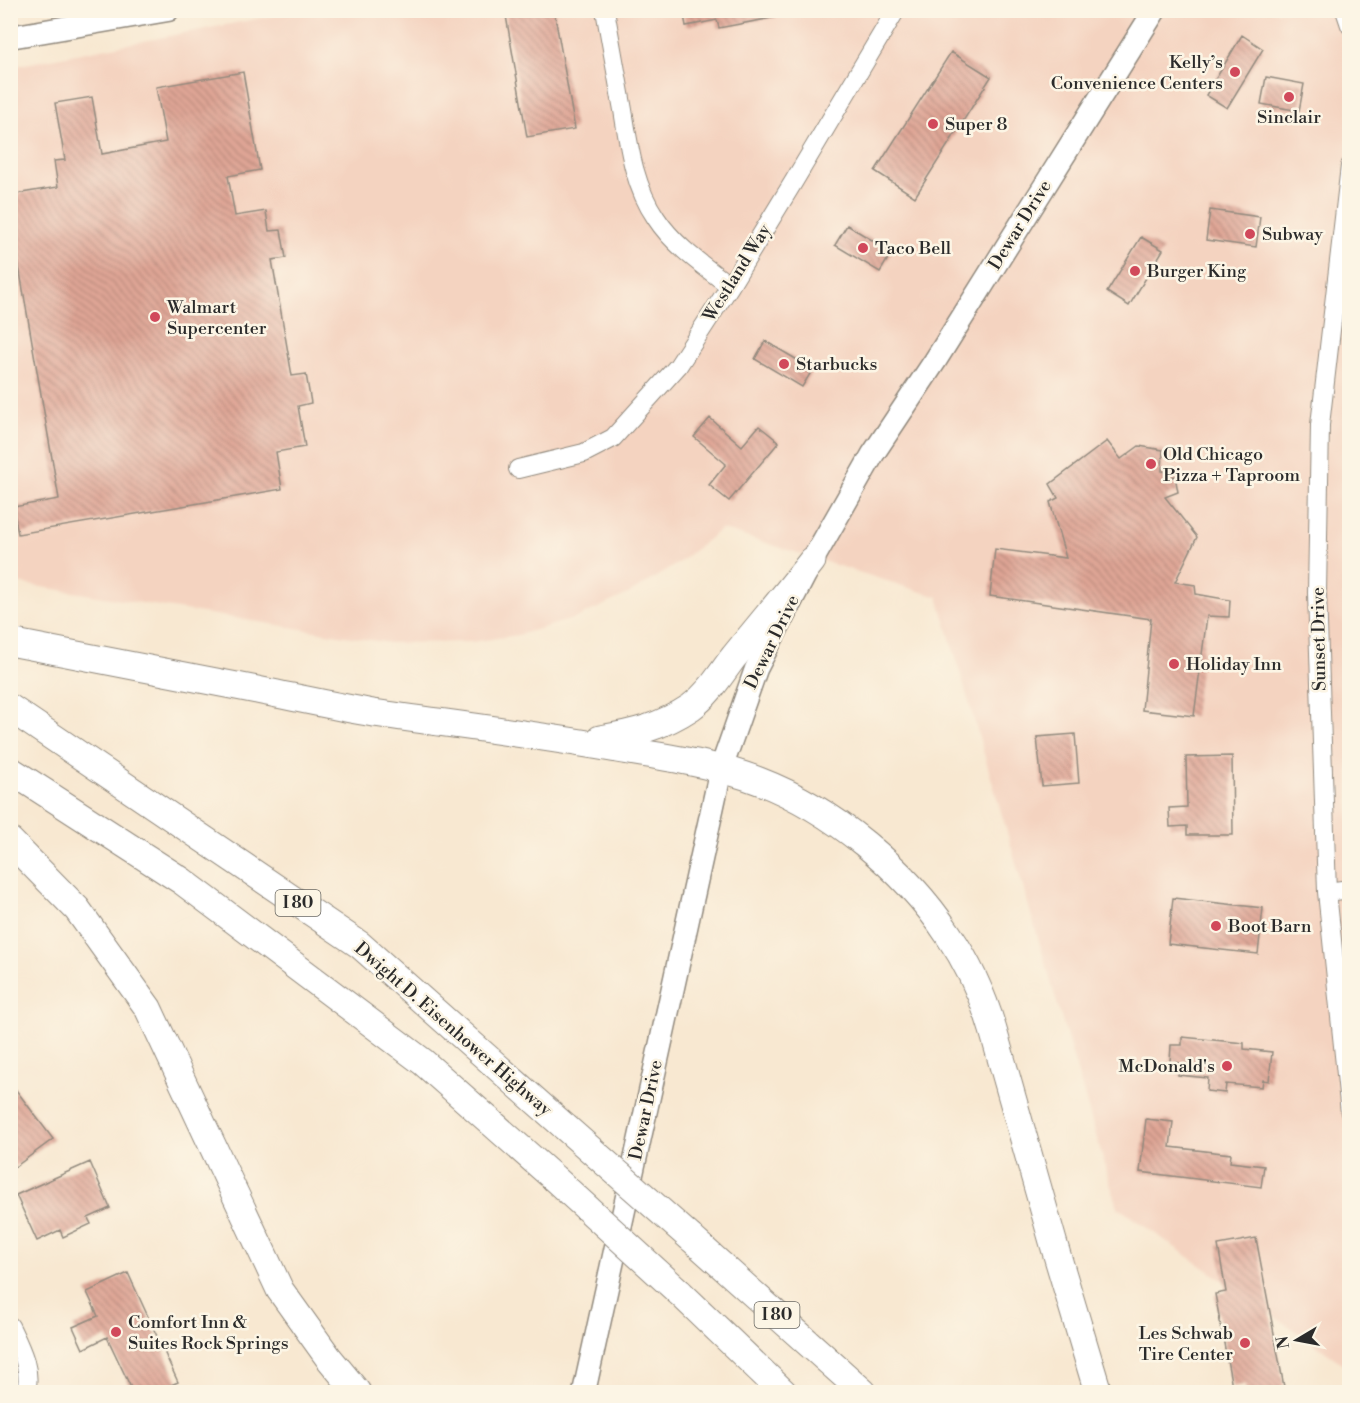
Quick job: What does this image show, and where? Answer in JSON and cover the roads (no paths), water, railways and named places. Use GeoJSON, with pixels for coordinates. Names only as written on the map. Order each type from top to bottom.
{"type":"FeatureCollection","features":[{"type":"Feature","properties":{"kind":"highway"},"geometry":{"type":"LineString","coordinates":[[579,742],[635,734],[663,723],[691,706],[712,687],[812,561]]}},
{"type":"Feature","properties":{"kind":"highway"},"geometry":{"type":"LineString","coordinates":[[10,642],[370,712],[579,742],[721,769],[759,781],[805,801],[836,821],[883,859],[918,895],[948,932],[966,962],[986,1005],[1098,1392]]}},
{"type":"Feature","properties":{"kind":"highway","name":"Dwight D. Eisenhower Highway"},"geometry":{"type":"LineString","coordinates":[[10,708],[360,945],[863,1392]]}},
{"type":"Feature","properties":{"kind":"highway","name":"I 80"},"geometry":{"type":"LineString","coordinates":[[10,770],[182,881],[423,1062],[679,1292],[783,1392]]}},
{"type":"Feature","properties":{"kind":"highway"},"geometry":{"type":"LineString","coordinates":[[10,841],[77,909],[148,1008],[280,1290],[328,1357],[357,1392]]}},
{"type":"Feature","properties":{"kind":"main road"},"geometry":{"type":"LineString","coordinates":[[10,37],[168,10]]}},
{"type":"Feature","properties":{"kind":"main road","name":"Dewar Drive"},"geometry":{"type":"LineString","coordinates":[[584,1392],[721,769],[756,669],[812,561],[873,454],[935,361],[1155,10]]}},
{"type":"Feature","properties":{"kind":"street"},"geometry":{"type":"LineString","coordinates":[[605,10],[633,165],[644,195],[655,218],[672,238],[730,286]]}},
{"type":"Feature","properties":{"kind":"street","name":"Westland Way"},"geometry":{"type":"LineString","coordinates":[[518,469],[584,453],[614,438],[678,366],[730,286],[896,10]]}},
{"type":"Feature","properties":{"kind":"street"},"geometry":{"type":"LineString","coordinates":[[1345,10],[1350,25]]}},
{"type":"Feature","properties":{"kind":"street","name":"Sunset Drive"},"geometry":{"type":"LineString","coordinates":[[1350,166],[1320,424],[1317,593],[1327,892],[1350,1113]]}},
{"type":"Feature","properties":{"kind":"street"},"geometry":{"type":"LineString","coordinates":[[1327,892],[1350,889]]}},
{"type":"Feature","properties":{"kind":"street"},"geometry":{"type":"LineString","coordinates":[[10,1326],[24,1354],[27,1370],[26,1392]]}},
{"type":"Feature","properties":{"kind":"place","name":"Kelly’s Convenience Centers"},"geometry":{"type":"Point","coordinates":[1235,72]}},
{"type":"Feature","properties":{"kind":"place","name":"Sinclair"},"geometry":{"type":"Point","coordinates":[1289,97]}},
{"type":"Feature","properties":{"kind":"place","name":"Super 8"},"geometry":{"type":"Point","coordinates":[933,124]}},
{"type":"Feature","properties":{"kind":"place","name":"Subway"},"geometry":{"type":"Point","coordinates":[1250,234]}},
{"type":"Feature","properties":{"kind":"place","name":"Taco Bell"},"geometry":{"type":"Point","coordinates":[863,248]}},
{"type":"Feature","properties":{"kind":"place","name":"Burger King"},"geometry":{"type":"Point","coordinates":[1135,271]}},
{"type":"Feature","properties":{"kind":"place","name":"Walmart Supercenter"},"geometry":{"type":"Point","coordinates":[155,317]}},
{"type":"Feature","properties":{"kind":"place","name":"Starbucks"},"geometry":{"type":"Point","coordinates":[784,364]}},
{"type":"Feature","properties":{"kind":"place","name":"Old Chicago Pizza + Taproom"},"geometry":{"type":"Point","coordinates":[1151,464]}},
{"type":"Feature","properties":{"kind":"place","name":"Holiday Inn"},"geometry":{"type":"Point","coordinates":[1174,664]}},
{"type":"Feature","properties":{"kind":"place","name":"Boot Barn"},"geometry":{"type":"Point","coordinates":[1216,926]}},
{"type":"Feature","properties":{"kind":"place","name":"McDonald's"},"geometry":{"type":"Point","coordinates":[1227,1066]}},
{"type":"Feature","properties":{"kind":"place","name":"Comfort Inn & Suites Rock Springs"},"geometry":{"type":"Point","coordinates":[116,1332]}},
{"type":"Feature","properties":{"kind":"place","name":"Les Schwab Tire Center"},"geometry":{"type":"Point","coordinates":[1245,1343]}}]}
